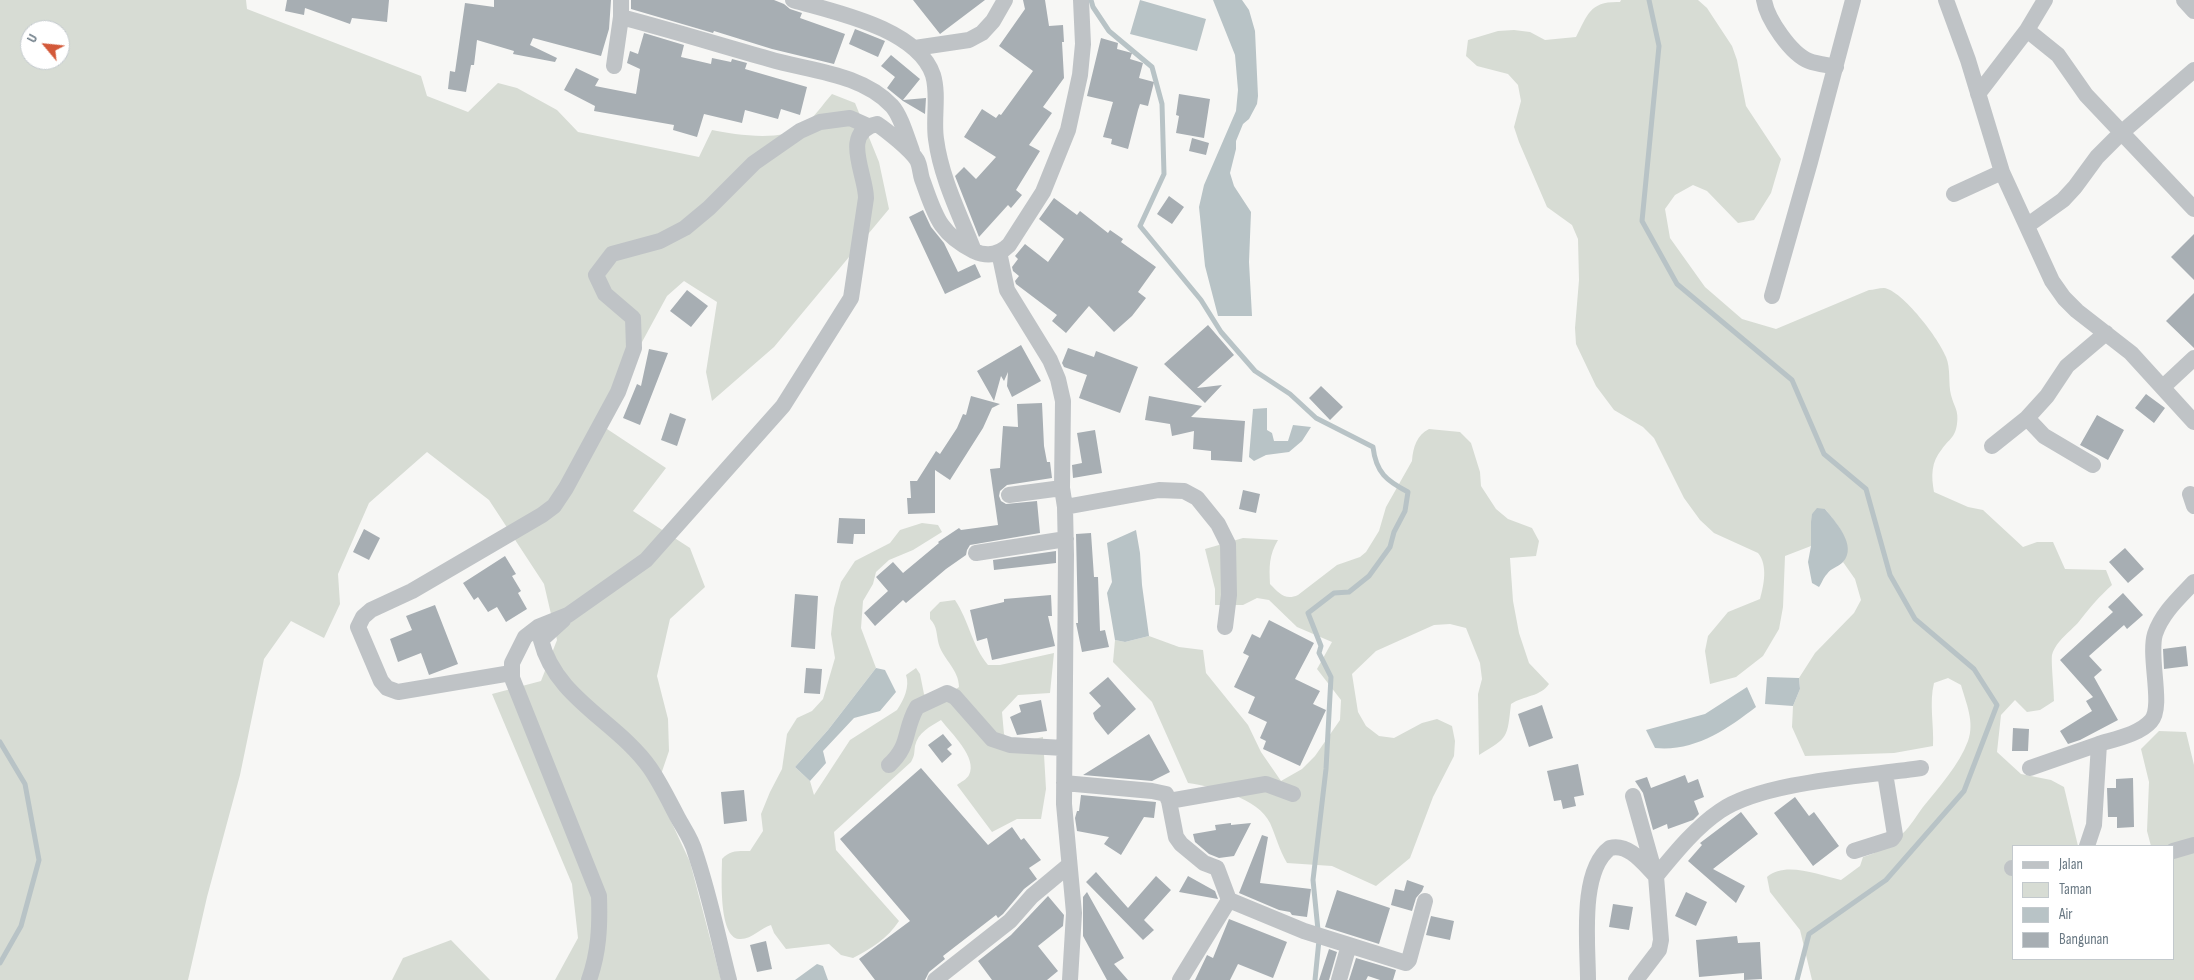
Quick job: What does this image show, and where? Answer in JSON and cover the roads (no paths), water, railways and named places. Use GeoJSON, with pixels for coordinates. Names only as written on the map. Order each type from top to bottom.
{"type":"FeatureCollection","features":[{"type":"Feature","properties":{"kind":"street"},"geometry":{"type":"LineString","coordinates":[[614,66],[622,18],[621,0]]}},
{"type":"Feature","properties":{"kind":"street"},"geometry":{"type":"LineString","coordinates":[[793,0],[880,26],[915,48],[933,74],[935,138],[939,158],[945,179],[974,251]]}},
{"type":"Feature","properties":{"kind":"street"},"geometry":{"type":"LineString","coordinates":[[915,48],[969,40],[982,33],[993,21],[1005,0]]}},
{"type":"Feature","properties":{"kind":"street"},"geometry":{"type":"LineString","coordinates":[[622,18],[678,31],[775,61],[847,78],[876,93],[892,106],[898,115],[941,226],[956,240],[974,251],[988,255],[999,252],[1009,245],[1043,192],[1068,130],[1080,76],[1083,44],[1081,0]]}},
{"type":"Feature","properties":{"kind":"street"},"geometry":{"type":"LineString","coordinates":[[1764,0],[1773,24],[1796,53],[1809,61],[1836,67]]}},
{"type":"Feature","properties":{"kind":"street"},"geometry":{"type":"LineString","coordinates":[[1772,296],[1836,67],[1852,0]]}},
{"type":"Feature","properties":{"kind":"street"},"geometry":{"type":"LineString","coordinates":[[1946,0],[2002,172],[2028,225],[2052,281],[2064,298],[2131,353],[2194,422]]}},
{"type":"Feature","properties":{"kind":"street"},"geometry":{"type":"LineString","coordinates":[[1978,94],[2027,30],[2045,0]]}},
{"type":"Feature","properties":{"kind":"street"},"geometry":{"type":"LineString","coordinates":[[2184,0],[2194,11]]}},
{"type":"Feature","properties":{"kind":"street"},"geometry":{"type":"LineString","coordinates":[[2027,30],[2058,55],[2086,95],[2194,209]]}},
{"type":"Feature","properties":{"kind":"street"},"geometry":{"type":"LineString","coordinates":[[2028,225],[2063,200],[2120,133],[2194,70]]}},
{"type":"Feature","properties":{"kind":"street"},"geometry":{"type":"LineString","coordinates":[[511,673],[398,692],[387,688],[381,681],[358,627],[363,617],[371,610],[412,591],[542,515],[554,506],[566,488],[618,392],[634,348],[632,318],[606,294],[596,275],[612,254],[660,241],[685,228],[709,208],[754,163],[800,131],[820,122],[850,118],[868,126]]}},
{"type":"Feature","properties":{"kind":"street"},"geometry":{"type":"LineString","coordinates":[[729,980],[695,850],[658,780],[636,751],[613,728],[594,714],[561,679],[548,663],[541,640],[568,616],[646,560],[783,406],[851,298],[866,198],[866,187],[858,162],[857,144],[860,133],[868,126],[877,124],[888,131],[916,159]]}},
{"type":"Feature","properties":{"kind":"street"},"geometry":{"type":"LineString","coordinates":[[1954,194],[2002,172]]}},
{"type":"Feature","properties":{"kind":"street"},"geometry":{"type":"LineString","coordinates":[[999,252],[1007,290],[1039,340],[1058,379],[1063,401],[1062,488],[1065,507],[1066,539],[1064,784],[1068,866],[1074,913],[1070,980]]}},
{"type":"Feature","properties":{"kind":"street"},"geometry":{"type":"LineString","coordinates":[[1992,446],[2027,418],[2047,396],[2067,366],[2106,333]]}},
{"type":"Feature","properties":{"kind":"street"},"geometry":{"type":"LineString","coordinates":[[2163,387],[2194,358]]}},
{"type":"Feature","properties":{"kind":"street"},"geometry":{"type":"LineString","coordinates":[[2027,418],[2044,436],[2093,465]]}},
{"type":"Feature","properties":{"kind":"street"},"geometry":{"type":"LineString","coordinates":[[1009,495],[1062,488]]}},
{"type":"Feature","properties":{"kind":"street"},"geometry":{"type":"LineString","coordinates":[[1065,507],[1173,489],[1184,491],[1197,498],[1218,524],[1228,544],[1229,595],[1225,627]]}},
{"type":"Feature","properties":{"kind":"street"},"geometry":{"type":"LineString","coordinates":[[976,553],[1066,539]]}},
{"type":"Feature","properties":{"kind":"street"},"geometry":{"type":"LineString","coordinates":[[2030,768],[2140,729],[2150,723],[2156,714],[2152,653],[2156,634],[2170,608],[2194,582]]}},
{"type":"Feature","properties":{"kind":"street"},"geometry":{"type":"LineString","coordinates":[[568,616],[538,627],[525,637],[512,663],[511,673],[517,693],[599,896],[600,929],[595,962],[589,980]]}},
{"type":"Feature","properties":{"kind":"street"},"geometry":{"type":"LineString","coordinates":[[889,765],[899,755],[904,746],[907,728],[917,707],[947,693],[954,697],[992,740],[1010,745],[1064,748]]}},
{"type":"Feature","properties":{"kind":"street"},"geometry":{"type":"LineString","coordinates":[[2087,845],[2094,825],[2099,744]]}},
{"type":"Feature","properties":{"kind":"street"},"geometry":{"type":"LineString","coordinates":[[1656,876],[1677,851],[1706,822],[1736,801],[1788,786],[1921,768]]}},
{"type":"Feature","properties":{"kind":"street"},"geometry":{"type":"LineString","coordinates":[[1854,851],[1892,839],[1895,835],[1885,773]]}},
{"type":"Feature","properties":{"kind":"street"},"geometry":{"type":"LineString","coordinates":[[1064,784],[1158,791],[1166,794],[1170,801],[1176,837],[1184,848],[1204,863],[1217,868],[1229,900],[1304,931],[1408,962],[1425,901]]}},
{"type":"Feature","properties":{"kind":"street"},"geometry":{"type":"LineString","coordinates":[[1170,801],[1266,784],[1292,794]]}},
{"type":"Feature","properties":{"kind":"street"},"geometry":{"type":"LineString","coordinates":[[1633,796],[1656,876],[1662,934],[1660,945],[1651,961],[1636,980]]}},
{"type":"Feature","properties":{"kind":"street"},"geometry":{"type":"LineString","coordinates":[[2174,851],[2194,845]]}},
{"type":"Feature","properties":{"kind":"street"},"geometry":{"type":"LineString","coordinates":[[1588,980],[1590,889],[1601,858],[1610,848],[1620,847],[1634,855],[1656,876]]}},
{"type":"Feature","properties":{"kind":"street"},"geometry":{"type":"LineString","coordinates":[[935,980],[1010,920],[1032,896],[1068,866]]}},
{"type":"Feature","properties":{"kind":"street"},"geometry":{"type":"LineString","coordinates":[[1182,979],[1229,900]]}},
{"type":"Feature","properties":{"kind":"street"},"geometry":{"type":"LineString","coordinates":[[1339,980],[1342,943]]}},
{"type":"Feature","properties":{"kind":"water"},"geometry":{"type":"Polygon","coordinates":[[[1140,0],[1206,19],[1197,51],[1130,34],[1140,0]]]}},
{"type":"Feature","properties":{"kind":"water"},"geometry":{"type":"Polygon","coordinates":[[[1213,0],[1242,0],[1249,10],[1255,31],[1257,104],[1249,119],[1243,124],[1236,141],[1230,173],[1234,186],[1251,212],[1249,262],[1252,316],[1218,316],[1205,266],[1199,207],[1204,185],[1236,111],[1238,90],[1235,55],[1213,0]]]}},
{"type":"Feature","properties":{"kind":"water"},"geometry":{"type":"Polygon","coordinates":[[[1267,408],[1267,430],[1272,433],[1274,441],[1288,441],[1293,425],[1311,427],[1302,441],[1289,452],[1266,455],[1254,461],[1249,457],[1253,409],[1267,408]]]}},
{"type":"Feature","properties":{"kind":"water"},"geometry":{"type":"Polygon","coordinates":[[[1817,508],[1825,509],[1834,520],[1847,541],[1848,549],[1847,556],[1843,562],[1824,577],[1819,587],[1812,583],[1808,562],[1811,546],[1812,514],[1817,508]]]}},
{"type":"Feature","properties":{"kind":"water"},"geometry":{"type":"Polygon","coordinates":[[[1136,530],[1149,636],[1125,642],[1115,640],[1107,593],[1112,582],[1107,543],[1136,530]]]}},
{"type":"Feature","properties":{"kind":"water"},"geometry":{"type":"Polygon","coordinates":[[[876,668],[885,670],[896,692],[880,711],[854,718],[823,751],[826,763],[810,781],[795,767],[828,730],[876,668]]]}},
{"type":"Feature","properties":{"kind":"water"},"geometry":{"type":"Polygon","coordinates":[[[1767,677],[1799,678],[1800,689],[1793,706],[1765,704],[1767,677]]]}},
{"type":"Feature","properties":{"kind":"water"},"geometry":{"type":"Polygon","coordinates":[[[1747,687],[1756,707],[1733,724],[1709,738],[1683,747],[1655,748],[1646,730],[1705,714],[1747,687]]]}},
{"type":"Feature","properties":{"kind":"water"},"geometry":{"type":"Polygon","coordinates":[[[817,964],[823,966],[828,980],[795,980],[817,964]]]}},
{"type":"Feature","properties":{"kind":"waterway"},"geometry":{"type":"LineString","coordinates":[[1091,0],[1093,7],[1109,31],[1152,67],[1162,104],[1164,174],[1140,226],[1201,300],[1221,332],[1255,371],[1290,394],[1316,418],[1373,447],[1380,470],[1388,480],[1408,492],[1405,511],[1394,532],[1390,547],[1369,576],[1349,592],[1334,593],[1308,613],[1321,646],[1319,653],[1331,677],[1326,769],[1313,880],[1319,940],[1315,980]]}},
{"type":"Feature","properties":{"kind":"waterway"},"geometry":{"type":"LineString","coordinates":[[1649,0],[1659,46],[1642,221],[1677,284],[1792,380],[1824,454],[1866,489],[1890,575],[1915,619],[1974,669],[1997,705],[1964,791],[1886,880],[1809,934],[1797,980]]}},
{"type":"Feature","properties":{"kind":"waterway"},"geometry":{"type":"LineString","coordinates":[[0,742],[25,784],[39,860],[21,926],[0,963]]}}]}
